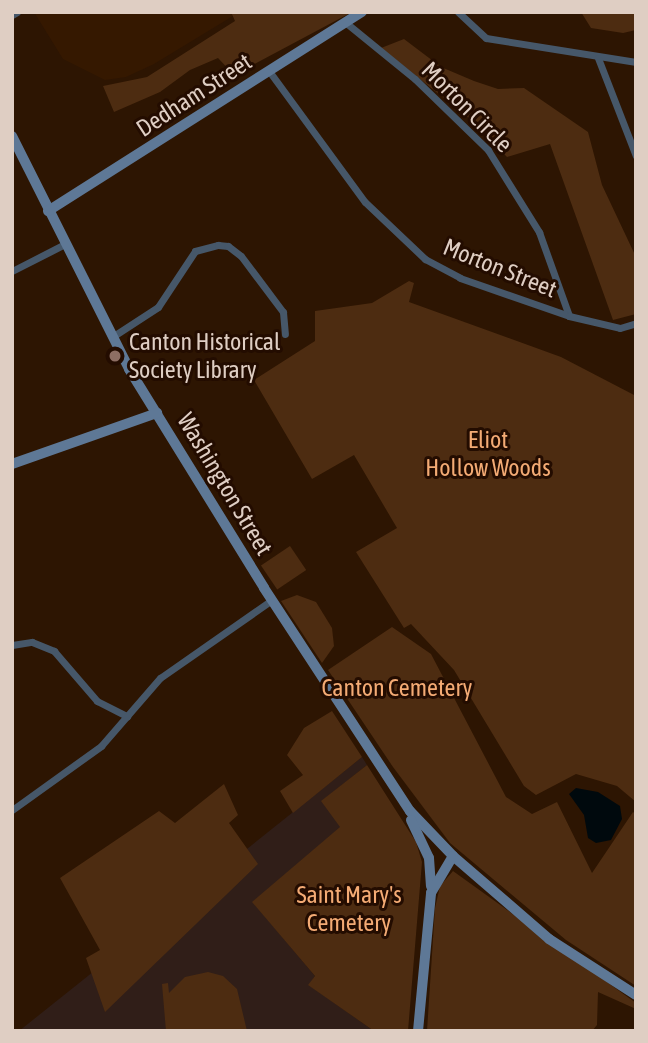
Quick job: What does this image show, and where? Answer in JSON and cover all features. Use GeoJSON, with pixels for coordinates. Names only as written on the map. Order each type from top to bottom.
{"type":"FeatureCollection","features":[{"type":"Feature","properties":{"kind":"main road","name":"Dedham Street"},"geometry":{"type":"LineString","coordinates":[[48,211],[362,12]]}},
{"type":"Feature","properties":{"kind":"main road","name":"Washington Street"},"geometry":{"type":"LineString","coordinates":[[12,136],[112,337],[156,413],[271,600],[410,811],[449,853],[549,939],[636,995]]}},
{"type":"Feature","properties":{"kind":"main road"},"geometry":{"type":"LineString","coordinates":[[12,464],[156,413]]}},
{"type":"Feature","properties":{"kind":"main road","name":"Washington Street"},"geometry":{"type":"LineString","coordinates":[[382,769],[426,847],[431,876],[418,1031]]}},
{"type":"Feature","properties":{"kind":"main road"},"geometry":{"type":"LineString","coordinates":[[431,876],[436,859],[449,853]]}},
{"type":"Feature","properties":{"kind":"main road"},"geometry":{"type":"LineString","coordinates":[[431,892],[449,853]]}},
{"type":"Feature","properties":{"kind":"street"},"geometry":{"type":"LineString","coordinates":[[12,15],[18,12]]}},
{"type":"Feature","properties":{"kind":"street"},"geometry":{"type":"LineString","coordinates":[[458,12],[486,38],[636,62]]}},
{"type":"Feature","properties":{"kind":"street","name":"Morton Circle"},"geometry":{"type":"LineString","coordinates":[[345,22],[415,79],[488,150],[539,232],[569,316]]}},
{"type":"Feature","properties":{"kind":"street"},"geometry":{"type":"LineString","coordinates":[[598,58],[636,156]]}},
{"type":"Feature","properties":{"kind":"street","name":"Morton Street"},"geometry":{"type":"LineString","coordinates":[[270,71],[365,202],[425,258],[460,278],[569,316],[620,328],[636,323]]}},
{"type":"Feature","properties":{"kind":"street"},"geometry":{"type":"LineString","coordinates":[[12,271],[65,244]]}},
{"type":"Feature","properties":{"kind":"street"},"geometry":{"type":"LineString","coordinates":[[112,337],[158,307],[195,251],[218,245],[228,246],[241,256],[283,312],[285,334]]}},
{"type":"Feature","properties":{"kind":"street"},"geometry":{"type":"LineString","coordinates":[[12,810],[101,746],[160,678],[271,600]]}},
{"type":"Feature","properties":{"kind":"street"},"geometry":{"type":"LineString","coordinates":[[12,645],[43,644],[64,658],[97,701],[127,716]]}},
{"type":"Feature","properties":{"kind":"shaded area"},"geometry":{"type":"Polygon","coordinates":[[[34,12],[231,12],[233,16],[154,64],[126,77],[105,80],[63,59],[34,12]]]}},
{"type":"Feature","properties":{"kind":"shaded area"},"geometry":{"type":"Polygon","coordinates":[[[362,757],[367,765],[322,801],[341,827],[253,902],[315,976],[309,985],[374,1031],[19,1031],[362,757]]]}},
{"type":"Feature","properties":{"kind":"shaded area"},"geometry":{"type":"Polygon","coordinates":[[[576,788],[598,792],[620,806],[622,819],[611,840],[596,843],[588,838],[584,815],[569,794],[576,788]]]}},
{"type":"Feature","properties":{"kind":"green space"},"geometry":{"type":"Polygon","coordinates":[[[231,12],[352,12],[234,75],[218,58],[190,70],[160,92],[114,112],[103,86],[147,77],[235,21],[231,12]]]}},
{"type":"Feature","properties":{"kind":"green space"},"geometry":{"type":"Polygon","coordinates":[[[581,12],[636,12],[636,30],[623,33],[591,28],[581,12]]]}},
{"type":"Feature","properties":{"kind":"green space"},"geometry":{"type":"Polygon","coordinates":[[[404,39],[441,67],[474,81],[498,89],[524,88],[588,132],[602,185],[636,257],[636,314],[613,320],[550,144],[507,157],[470,119],[381,48],[404,39]]]}},
{"type":"Feature","properties":{"kind":"green space","name":"Eliot Hollow Woods"},"geometry":{"type":"Polygon","coordinates":[[[409,281],[414,283],[409,302],[561,357],[636,396],[636,802],[617,786],[576,774],[536,795],[524,786],[454,670],[411,624],[404,628],[356,552],[397,528],[354,455],[312,479],[254,380],[315,341],[315,311],[372,303],[409,281]]]}},
{"type":"Feature","properties":{"kind":"green space"},"geometry":{"type":"Polygon","coordinates":[[[290,546],[306,570],[277,590],[261,566],[290,546]]]}},
{"type":"Feature","properties":{"kind":"green space"},"geometry":{"type":"Polygon","coordinates":[[[297,595],[316,602],[332,628],[334,646],[322,663],[281,601],[297,595]]]}},
{"type":"Feature","properties":{"kind":"green space","name":"Canton Cemetery"},"geometry":{"type":"Polygon","coordinates":[[[392,627],[431,654],[506,797],[532,814],[557,802],[592,873],[633,812],[636,814],[636,986],[566,940],[450,843],[393,767],[328,670],[392,627]]]}},
{"type":"Feature","properties":{"kind":"green space"},"geometry":{"type":"Polygon","coordinates":[[[332,711],[362,757],[293,813],[280,791],[303,775],[287,755],[304,728],[332,711]]]}},
{"type":"Feature","properties":{"kind":"green space","name":"Saint Mary's Cemetery"},"geometry":{"type":"Polygon","coordinates":[[[367,765],[416,842],[422,862],[408,1031],[374,1031],[308,985],[315,976],[252,902],[340,827],[321,801],[367,765]]]}},
{"type":"Feature","properties":{"kind":"green space"},"geometry":{"type":"Polygon","coordinates":[[[224,784],[238,815],[229,823],[258,864],[105,1012],[86,958],[100,950],[60,878],[159,811],[175,823],[224,784]]]}},
{"type":"Feature","properties":{"kind":"green space"},"geometry":{"type":"Polygon","coordinates":[[[453,871],[636,1003],[636,1009],[598,992],[597,1025],[592,1031],[427,1031],[435,908],[440,886],[453,871]]]}},
{"type":"Feature","properties":{"kind":"green space"},"geometry":{"type":"Polygon","coordinates":[[[208,972],[223,976],[237,989],[247,1031],[166,1031],[162,984],[168,983],[169,993],[185,977],[208,972]]]}},
{"type":"Feature","properties":{"kind":"place","name":"Canton Historical Society Library"},"geometry":{"type":"Point","coordinates":[115,356]}}]}
